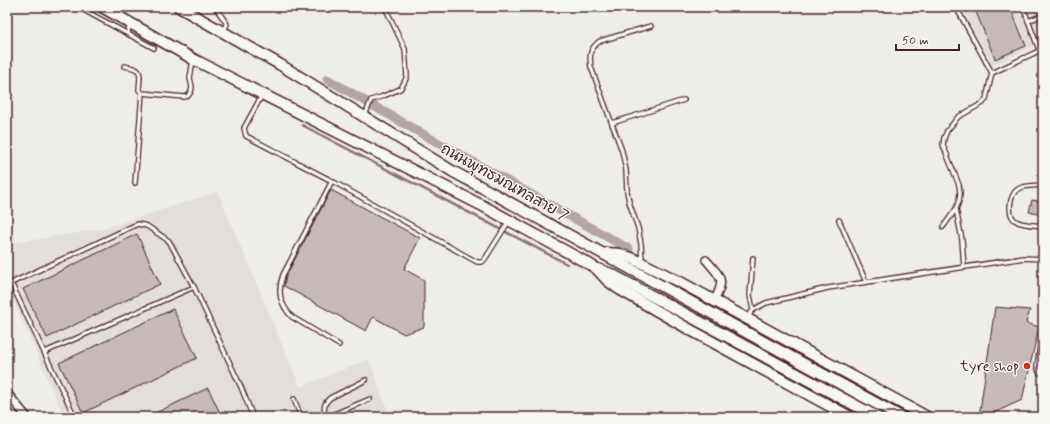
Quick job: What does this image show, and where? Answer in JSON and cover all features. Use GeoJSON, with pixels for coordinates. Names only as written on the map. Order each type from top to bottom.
{"type":"FeatureCollection","features":[{"type":"Feature","properties":{"kind":"main road","name":"ถนนพุทธมณฑลสาย 7"},"geometry":{"type":"LineString","coordinates":[[102,7],[193,59],[510,220],[597,269]]}},
{"type":"Feature","properties":{"kind":"main road","name":"ถนนพุทธมณฑลสาย 7"},"geometry":{"type":"LineString","coordinates":[[179,7],[279,64],[452,171],[901,417]]}},
{"type":"Feature","properties":{"kind":"main road"},"geometry":{"type":"LineString","coordinates":[[603,253],[620,254],[642,263],[714,301],[750,315],[927,417]]}},
{"type":"Feature","properties":{"kind":"main road"},"geometry":{"type":"LineString","coordinates":[[597,269],[611,274],[877,417]]}},
{"type":"Feature","properties":{"kind":"main road"},"geometry":{"type":"LineString","coordinates":[[597,269],[608,281],[656,310],[850,417]]}},
{"type":"Feature","properties":{"kind":"street"},"geometry":{"type":"LineString","coordinates":[[706,260],[721,278],[721,288],[714,301]]}},
{"type":"Feature","properties":{"kind":"street"},"geometry":{"type":"LineString","coordinates":[[7,393],[27,417]]}},
{"type":"Feature","properties":{"kind":"lane"},"geometry":{"type":"LineString","coordinates":[[78,7],[154,48]]}},
{"type":"Feature","properties":{"kind":"lane"},"geometry":{"type":"LineString","coordinates":[[215,7],[227,24],[224,33]]}},
{"type":"Feature","properties":{"kind":"lane"},"geometry":{"type":"LineString","coordinates":[[365,117],[371,100],[400,89],[407,76],[405,49],[385,7]]}},
{"type":"Feature","properties":{"kind":"lane"},"geometry":{"type":"LineString","coordinates":[[944,227],[956,209],[960,193],[943,146],[944,138],[947,131],[958,117],[983,104],[986,99],[992,74],[956,7]]}},
{"type":"Feature","properties":{"kind":"lane"},"geometry":{"type":"LineString","coordinates":[[992,74],[1041,50],[1023,7]]}},
{"type":"Feature","properties":{"kind":"lane"},"geometry":{"type":"LineString","coordinates":[[1028,21],[1043,15]]}},
{"type":"Feature","properties":{"kind":"lane"},"geometry":{"type":"LineString","coordinates":[[128,34],[130,22]]}},
{"type":"Feature","properties":{"kind":"lane"},"geometry":{"type":"LineString","coordinates":[[642,263],[641,244],[638,228],[629,202],[626,170],[622,151],[591,67],[590,58],[591,51],[600,41],[651,26]]}},
{"type":"Feature","properties":{"kind":"lane"},"geometry":{"type":"LineString","coordinates":[[142,93],[184,97],[188,96],[192,87],[190,78],[193,59]]}},
{"type":"Feature","properties":{"kind":"lane"},"geometry":{"type":"LineString","coordinates":[[124,66],[135,68],[139,71],[139,90],[142,93],[135,183]]}},
{"type":"Feature","properties":{"kind":"lane"},"geometry":{"type":"LineString","coordinates":[[262,94],[244,128],[246,136],[332,181],[477,262],[482,262],[486,259],[510,220]]}},
{"type":"Feature","properties":{"kind":"lane"},"geometry":{"type":"LineString","coordinates":[[612,123],[684,100]]}},
{"type":"Feature","properties":{"kind":"lane"},"geometry":{"type":"LineString","coordinates":[[332,181],[283,275],[279,286],[279,293],[288,313],[292,317],[339,345]]}},
{"type":"Feature","properties":{"kind":"lane"},"geometry":{"type":"LineString","coordinates":[[1043,185],[1027,186],[1019,189],[1014,194],[1010,211],[1012,218],[1017,222],[1043,226]]}},
{"type":"Feature","properties":{"kind":"lane"},"geometry":{"type":"LineString","coordinates":[[956,209],[962,240],[964,267]]}},
{"type":"Feature","properties":{"kind":"lane"},"geometry":{"type":"LineString","coordinates":[[839,220],[866,282]]}},
{"type":"Feature","properties":{"kind":"lane"},"geometry":{"type":"LineString","coordinates":[[7,285],[133,226],[138,224],[147,226],[158,232],[169,241],[194,286],[241,386],[253,417]]}},
{"type":"Feature","properties":{"kind":"lane"},"geometry":{"type":"LineString","coordinates":[[750,315],[753,258]]}},
{"type":"Feature","properties":{"kind":"lane"},"geometry":{"type":"LineString","coordinates":[[750,315],[766,303],[828,288],[1024,258],[1043,259]]}},
{"type":"Feature","properties":{"kind":"lane"},"geometry":{"type":"LineString","coordinates":[[11,283],[75,417]]}},
{"type":"Feature","properties":{"kind":"lane"},"geometry":{"type":"LineString","coordinates":[[45,352],[194,286]]}},
{"type":"Feature","properties":{"kind":"lane"},"geometry":{"type":"LineString","coordinates":[[1043,327],[1036,366],[1039,372],[1043,374]]}},
{"type":"Feature","properties":{"kind":"lane"},"geometry":{"type":"LineString","coordinates":[[366,380],[330,398],[326,402],[324,408],[326,417],[370,398]]}},
{"type":"Feature","properties":{"kind":"lane"},"geometry":{"type":"LineString","coordinates":[[294,399],[302,417]]}},
{"type":"Feature","properties":{"kind":"shaded area"},"geometry":{"type":"Polygon","coordinates":[[[961,7],[1043,7],[1043,42],[992,66],[961,7]]]}},
{"type":"Feature","properties":{"kind":"shaded area"},"geometry":{"type":"Polygon","coordinates":[[[218,192],[300,387],[369,359],[390,417],[64,417],[9,290],[7,291],[7,244],[101,229],[218,192]]]}},
{"type":"Feature","properties":{"kind":"building"},"geometry":{"type":"Polygon","coordinates":[[[974,7],[1010,7],[1026,46],[995,59],[974,7]]]}},
{"type":"Feature","properties":{"kind":"building"},"geometry":{"type":"Polygon","coordinates":[[[331,190],[420,238],[404,269],[424,280],[424,327],[404,334],[373,317],[366,331],[284,286],[286,276],[331,190]]]}},
{"type":"Feature","properties":{"kind":"building"},"geometry":{"type":"Polygon","coordinates":[[[1032,200],[1043,202],[1043,215],[1029,212],[1032,200]]]}},
{"type":"Feature","properties":{"kind":"building"},"geometry":{"type":"Polygon","coordinates":[[[137,234],[160,284],[47,338],[23,289],[137,234]]]}},
{"type":"Feature","properties":{"kind":"building"},"geometry":{"type":"Polygon","coordinates":[[[995,307],[1030,310],[1026,323],[1039,327],[1022,400],[985,417],[979,417],[995,307]]]}},
{"type":"Feature","properties":{"kind":"building"},"geometry":{"type":"Polygon","coordinates":[[[173,309],[197,358],[83,413],[59,363],[173,309]]]}},
{"type":"Feature","properties":{"kind":"building"},"geometry":{"type":"Polygon","coordinates":[[[208,388],[222,417],[147,417],[208,388]]]}},
{"type":"Feature","properties":{"kind":"waterway"},"geometry":{"type":"LineString","coordinates":[[327,79],[629,249]]}},
{"type":"Feature","properties":{"kind":"waterway"},"geometry":{"type":"LineString","coordinates":[[302,125],[567,264]]}},
{"type":"Feature","properties":{"kind":"place","name":"tyre shop"},"geometry":{"type":"Point","coordinates":[1027,366]}}]}
